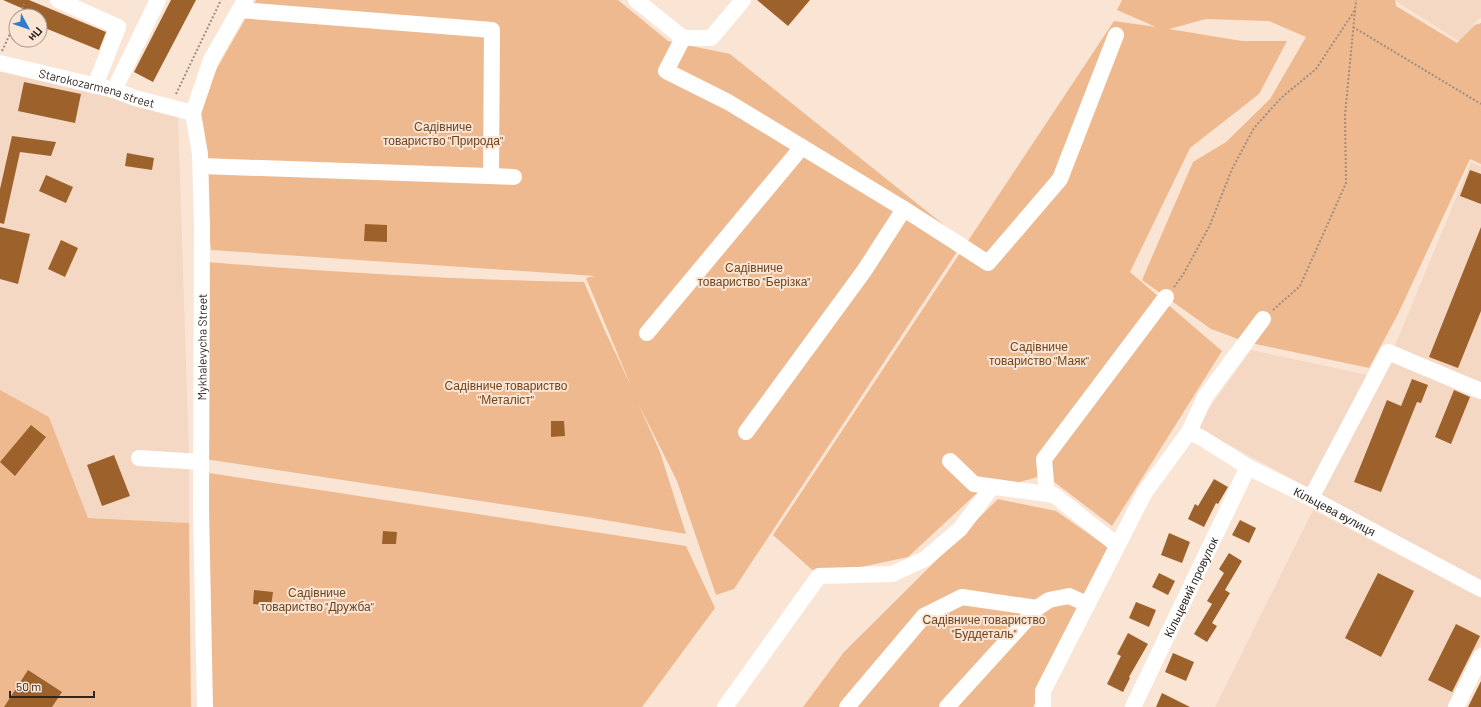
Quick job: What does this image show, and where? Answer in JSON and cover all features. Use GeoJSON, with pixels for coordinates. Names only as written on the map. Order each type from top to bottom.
{"type":"FeatureCollection","features":[{"type":"Feature","properties":{"kind":"street"},"geometry":{"type":"LineString","coordinates":[[58,0],[118,27],[95,86]]}},
{"type":"Feature","properties":{"kind":"street"},"geometry":{"type":"LineString","coordinates":[[114,90],[158,0]]}},
{"type":"Feature","properties":{"kind":"street"},"geometry":{"type":"LineString","coordinates":[[636,0],[683,38],[711,38],[743,0]]}},
{"type":"Feature","properties":{"kind":"street"},"geometry":{"type":"LineString","coordinates":[[243,5],[492,30],[491,176]]}},
{"type":"Feature","properties":{"kind":"street","name":"Mykhalevycha Street"},"geometry":{"type":"LineString","coordinates":[[205,707],[201,462],[201,166],[193,113],[211,60],[243,5]]}},
{"type":"Feature","properties":{"kind":"street"},"geometry":{"type":"LineString","coordinates":[[683,38],[666,71],[728,102],[904,209],[988,263],[1060,180],[1116,35]]}},
{"type":"Feature","properties":{"kind":"street","name":"Starokozarmena street"},"geometry":{"type":"LineString","coordinates":[[0,63],[114,90],[169,108],[193,113]]}},
{"type":"Feature","properties":{"kind":"street"},"geometry":{"type":"LineString","coordinates":[[647,333],[802,147]]}},
{"type":"Feature","properties":{"kind":"street"},"geometry":{"type":"LineString","coordinates":[[201,166],[514,177]]}},
{"type":"Feature","properties":{"kind":"street"},"geometry":{"type":"LineString","coordinates":[[746,432],[864,271],[904,209]]}},
{"type":"Feature","properties":{"kind":"street"},"geometry":{"type":"LineString","coordinates":[[1047,494],[1044,459],[1166,297]]}},
{"type":"Feature","properties":{"kind":"street"},"geometry":{"type":"LineString","coordinates":[[1043,707],[1043,690],[1145,492],[1189,432],[1204,397],[1263,319]]}},
{"type":"Feature","properties":{"kind":"street"},"geometry":{"type":"LineString","coordinates":[[1311,498],[1388,352],[1481,391]]}},
{"type":"Feature","properties":{"kind":"street","name":"Кільцева вулиця"},"geometry":{"type":"LineString","coordinates":[[1189,432],[1202,438],[1248,467],[1311,498],[1481,589]]}},
{"type":"Feature","properties":{"kind":"street"},"geometry":{"type":"LineString","coordinates":[[139,458],[201,462]]}},
{"type":"Feature","properties":{"kind":"street"},"geometry":{"type":"LineString","coordinates":[[950,461],[974,484],[1054,495],[1117,545]]}},
{"type":"Feature","properties":{"kind":"street","name":"Кільцевий провулок"},"geometry":{"type":"LineString","coordinates":[[1133,707],[1248,467]]}},
{"type":"Feature","properties":{"kind":"street"},"geometry":{"type":"LineString","coordinates":[[725,707],[819,576],[892,574],[926,559],[960,529],[992,487]]}},
{"type":"Feature","properties":{"kind":"street"},"geometry":{"type":"LineString","coordinates":[[947,707],[1037,608],[1049,600],[1068,596],[1087,604]]}},
{"type":"Feature","properties":{"kind":"street"},"geometry":{"type":"LineString","coordinates":[[847,707],[924,616],[962,598],[1037,608]]}},
{"type":"Feature","properties":{"kind":"street"},"geometry":{"type":"LineString","coordinates":[[1456,707],[1481,656]]}},
{"type":"Feature","properties":{"kind":"path"},"geometry":{"type":"LineString","coordinates":[[169,108],[221,0]]}},
{"type":"Feature","properties":{"kind":"path"},"geometry":{"type":"LineString","coordinates":[[1263,319],[1300,286],[1346,183],[1345,115],[1356,0]]}},
{"type":"Feature","properties":{"kind":"path"},"geometry":{"type":"LineString","coordinates":[[22,8],[24,4]]}},
{"type":"Feature","properties":{"kind":"path"},"geometry":{"type":"LineString","coordinates":[[1166,297],[1184,273],[1210,225],[1232,169],[1254,128],[1281,98],[1316,69],[1355,10]]}},
{"type":"Feature","properties":{"kind":"path"},"geometry":{"type":"LineString","coordinates":[[1353,27],[1481,104]]}},
{"type":"Feature","properties":{"kind":"path"},"geometry":{"type":"LineString","coordinates":[[0,56],[8,38]]}},
{"type":"Feature","properties":{"kind":"shaded area"},"geometry":{"type":"Polygon","coordinates":[[[1394,0],[1481,0],[1481,18],[1477,20],[1462,43],[1394,0]]]}},
{"type":"Feature","properties":{"kind":"shaded area"},"geometry":{"type":"Polygon","coordinates":[[[0,68],[178,115],[189,454],[189,523],[88,518],[49,417],[0,391],[0,68]]]}},
{"type":"Feature","properties":{"kind":"shaded area"},"geometry":{"type":"Polygon","coordinates":[[[1471,162],[1481,167],[1481,581],[1196,427],[1251,350],[1382,377],[1471,162]]]}},
{"type":"Feature","properties":{"kind":"shaded area"},"geometry":{"type":"Polygon","coordinates":[[[1313,510],[1481,598],[1481,642],[1450,707],[1215,707],[1313,510]]]}},
{"type":"Feature","properties":{"kind":"green space"},"geometry":{"type":"Polygon","coordinates":[[[256,0],[618,0],[668,41],[730,54],[964,241],[734,589],[716,595],[677,481],[638,403],[660,452],[686,534],[593,518],[205,459],[207,262],[396,275],[584,282],[631,386],[586,278],[595,276],[211,250],[196,105],[256,0]]]}},
{"type":"Feature","properties":{"kind":"green space","name":"Садівниче товариство \"Маяк\""},"geometry":{"type":"Polygon","coordinates":[[[1122,0],[1395,0],[1396,6],[1457,43],[1475,25],[1481,23],[1481,164],[1470,159],[1398,314],[1369,368],[1246,342],[1211,329],[1142,280],[1193,162],[1226,142],[1270,99],[1306,37],[1269,21],[1206,19],[1169,29],[1242,41],[1287,41],[1259,94],[1190,148],[1130,272],[1222,351],[1112,526],[1045,475],[976,494],[908,557],[819,576],[773,535],[1114,21],[1156,27],[1117,10],[1122,0]]]}},
{"type":"Feature","properties":{"kind":"green space"},"geometry":{"type":"Polygon","coordinates":[[[0,390],[49,417],[88,518],[189,523],[191,707],[0,707],[0,390]]]}},
{"type":"Feature","properties":{"kind":"green space","name":"Садівниче товариство \"Дружба\""},"geometry":{"type":"Polygon","coordinates":[[[209,473],[686,546],[715,608],[642,707],[207,707],[209,473]]]}},
{"type":"Feature","properties":{"kind":"green space","name":"Садівниче товариство \"Буддеталь\""},"geometry":{"type":"Polygon","coordinates":[[[998,499],[1056,511],[1109,548],[1087,604],[1033,707],[803,707],[844,652],[998,499]]]}},
{"type":"Feature","properties":{"kind":"building"},"geometry":{"type":"Polygon","coordinates":[[[3,0],[29,0],[106,32],[99,50],[48,29],[48,8],[21,8],[3,0]]]}},
{"type":"Feature","properties":{"kind":"building"},"geometry":{"type":"Polygon","coordinates":[[[171,0],[196,0],[153,82],[134,72],[171,0]]]}},
{"type":"Feature","properties":{"kind":"building"},"geometry":{"type":"Polygon","coordinates":[[[757,0],[810,0],[788,26],[757,0]]]}},
{"type":"Feature","properties":{"kind":"building"},"geometry":{"type":"Polygon","coordinates":[[[24,82],[81,94],[75,123],[18,111],[24,82]]]}},
{"type":"Feature","properties":{"kind":"building"},"geometry":{"type":"Polygon","coordinates":[[[12,136],[56,142],[51,156],[20,152],[4,224],[0,223],[0,189],[12,136]]]}},
{"type":"Feature","properties":{"kind":"building"},"geometry":{"type":"Polygon","coordinates":[[[127,153],[154,158],[152,170],[125,166],[127,153]]]}},
{"type":"Feature","properties":{"kind":"building"},"geometry":{"type":"Polygon","coordinates":[[[1470,170],[1481,174],[1481,204],[1460,196],[1470,170]]]}},
{"type":"Feature","properties":{"kind":"building"},"geometry":{"type":"Polygon","coordinates":[[[46,175],[73,187],[66,203],[39,191],[46,175]]]}},
{"type":"Feature","properties":{"kind":"building"},"geometry":{"type":"Polygon","coordinates":[[[365,224],[387,225],[387,242],[364,241],[365,224]]]}},
{"type":"Feature","properties":{"kind":"building"},"geometry":{"type":"Polygon","coordinates":[[[0,227],[30,234],[18,284],[0,279],[0,227]]]}},
{"type":"Feature","properties":{"kind":"building"},"geometry":{"type":"Polygon","coordinates":[[[1481,227],[1481,311],[1458,368],[1429,357],[1481,227]]]}},
{"type":"Feature","properties":{"kind":"building"},"geometry":{"type":"Polygon","coordinates":[[[61,240],[78,248],[65,277],[48,269],[61,240]]]}},
{"type":"Feature","properties":{"kind":"building"},"geometry":{"type":"Polygon","coordinates":[[[1412,379],[1428,385],[1421,403],[1417,402],[1381,492],[1354,482],[1387,400],[1401,406],[1412,379]]]}},
{"type":"Feature","properties":{"kind":"building"},"geometry":{"type":"Polygon","coordinates":[[[1454,390],[1470,397],[1451,444],[1435,437],[1454,390]]]}},
{"type":"Feature","properties":{"kind":"building"},"geometry":{"type":"Polygon","coordinates":[[[551,421],[564,421],[565,436],[551,437],[551,421]]]}},
{"type":"Feature","properties":{"kind":"building"},"geometry":{"type":"Polygon","coordinates":[[[31,425],[46,437],[15,476],[0,462],[31,425]]]}},
{"type":"Feature","properties":{"kind":"building"},"geometry":{"type":"Polygon","coordinates":[[[114,455],[130,496],[102,506],[87,465],[114,455]]]}},
{"type":"Feature","properties":{"kind":"building"},"geometry":{"type":"Polygon","coordinates":[[[1214,479],[1228,487],[1218,504],[1216,503],[1204,527],[1188,519],[1195,504],[1198,506],[1214,479]]]}},
{"type":"Feature","properties":{"kind":"building"},"geometry":{"type":"Polygon","coordinates":[[[1240,520],[1256,528],[1249,543],[1232,535],[1240,520]]]}},
{"type":"Feature","properties":{"kind":"building"},"geometry":{"type":"Polygon","coordinates":[[[383,531],[397,532],[396,544],[382,544],[383,531]]]}},
{"type":"Feature","properties":{"kind":"building"},"geometry":{"type":"Polygon","coordinates":[[[1169,533],[1190,542],[1182,563],[1161,555],[1169,533]]]}},
{"type":"Feature","properties":{"kind":"building"},"geometry":{"type":"Polygon","coordinates":[[[1229,553],[1242,561],[1225,590],[1230,593],[1212,623],[1217,626],[1207,642],[1194,634],[1212,604],[1207,601],[1224,573],[1219,569],[1229,553]]]}},
{"type":"Feature","properties":{"kind":"building"},"geometry":{"type":"Polygon","coordinates":[[[1159,573],[1175,581],[1168,595],[1152,587],[1159,573]]]}},
{"type":"Feature","properties":{"kind":"building"},"geometry":{"type":"Polygon","coordinates":[[[1378,573],[1414,591],[1381,657],[1345,638],[1378,573]]]}},
{"type":"Feature","properties":{"kind":"building"},"geometry":{"type":"Polygon","coordinates":[[[254,590],[273,592],[271,606],[253,604],[254,590]]]}},
{"type":"Feature","properties":{"kind":"building"},"geometry":{"type":"Polygon","coordinates":[[[1136,602],[1156,610],[1149,627],[1129,618],[1136,602]]]}},
{"type":"Feature","properties":{"kind":"building"},"geometry":{"type":"Polygon","coordinates":[[[1456,624],[1480,636],[1452,692],[1428,680],[1456,624]]]}},
{"type":"Feature","properties":{"kind":"building"},"geometry":{"type":"Polygon","coordinates":[[[1128,633],[1148,644],[1129,677],[1130,678],[1123,692],[1107,684],[1121,656],[1117,654],[1128,633]]]}},
{"type":"Feature","properties":{"kind":"building"},"geometry":{"type":"Polygon","coordinates":[[[1173,653],[1194,662],[1186,681],[1165,672],[1173,653]]]}},
{"type":"Feature","properties":{"kind":"building"},"geometry":{"type":"Polygon","coordinates":[[[28,670],[62,692],[52,707],[4,707],[28,670]]]}},
{"type":"Feature","properties":{"kind":"building"},"geometry":{"type":"Polygon","coordinates":[[[1481,681],[1481,707],[1468,707],[1481,681]]]}},
{"type":"Feature","properties":{"kind":"building"},"geometry":{"type":"Polygon","coordinates":[[[1162,693],[1190,707],[1156,707],[1162,693]]]}},
{"type":"Feature","properties":{"kind":"park label","name":"Садівниче товариство \"Природа\""},"geometry":{"type":"Point","coordinates":[443,133]}},
{"type":"Feature","properties":{"kind":"park label","name":"Садівниче товариство \"Берізка\""},"geometry":{"type":"Point","coordinates":[754,274]}},
{"type":"Feature","properties":{"kind":"park label","name":"Садівниче товариство \"Металіст\""},"geometry":{"type":"Point","coordinates":[506,392]}}]}
